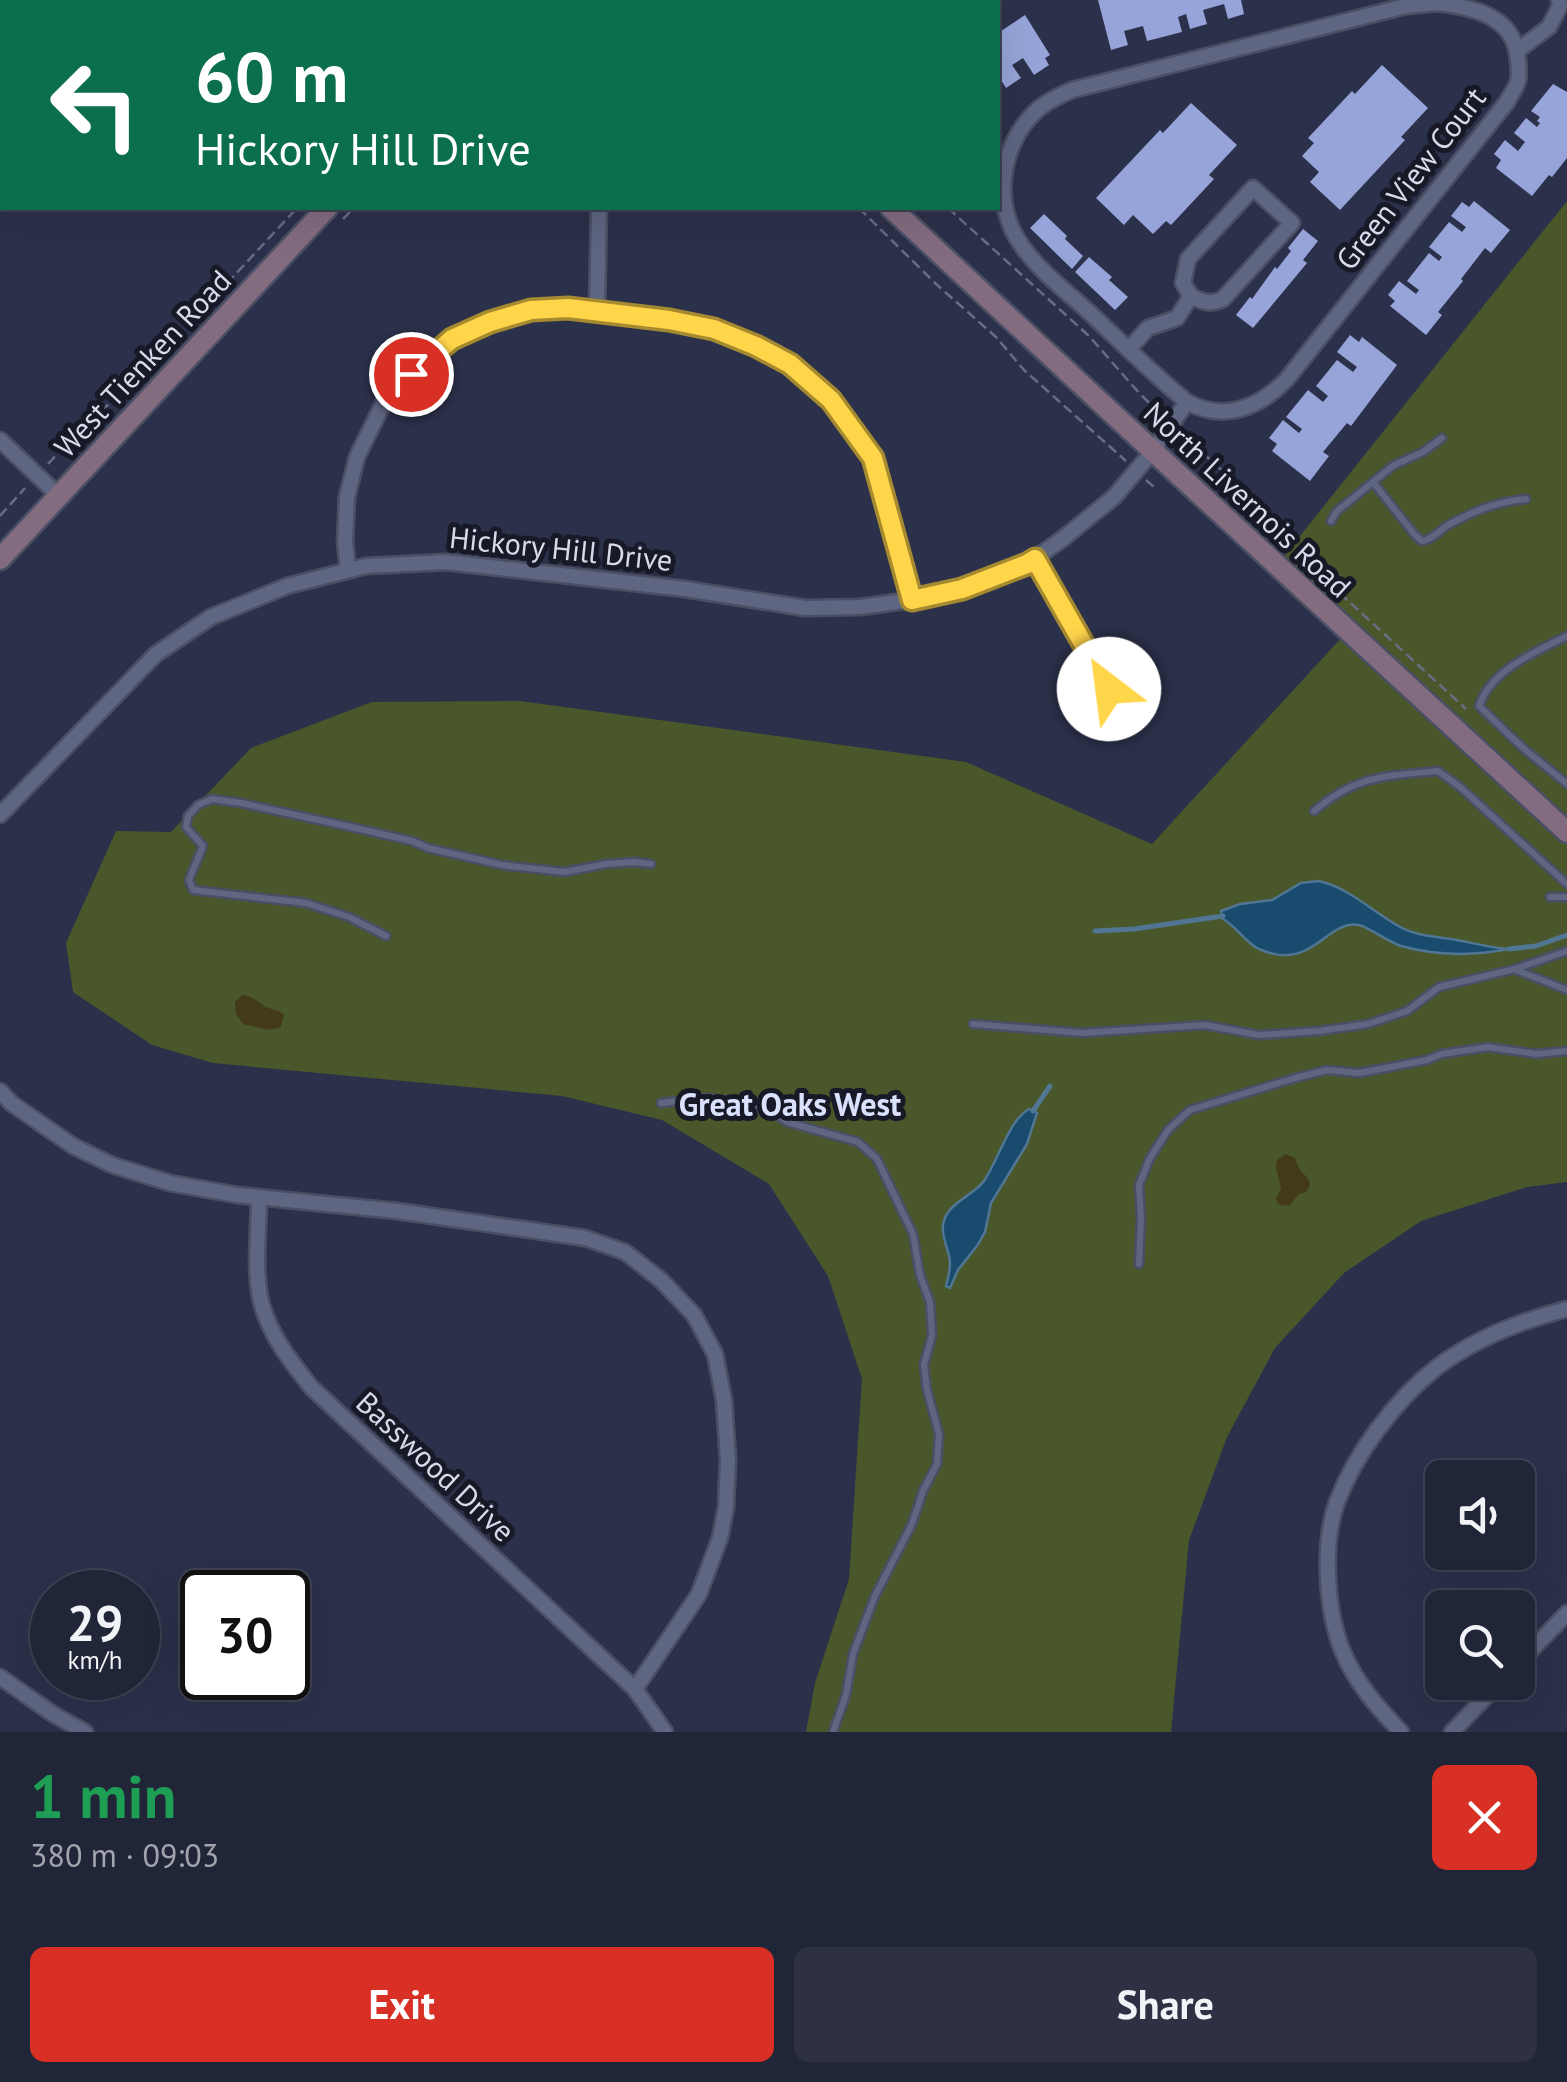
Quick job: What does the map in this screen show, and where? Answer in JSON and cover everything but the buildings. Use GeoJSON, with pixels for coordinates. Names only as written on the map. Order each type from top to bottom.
{"type":"FeatureCollection","features":[{"type":"Feature","properties":{"kind":"main road","name":"West Tienken Road"},"geometry":{"type":"LineString","coordinates":[[0,559],[325,210]]}},
{"type":"Feature","properties":{"kind":"main road","name":"North Livernois Road"},"geometry":{"type":"LineString","coordinates":[[893,210],[1567,832]]}},
{"type":"Feature","properties":{"kind":"street"},"geometry":{"type":"LineString","coordinates":[[1152,452],[1187,402],[1034,262],[1012,230],[1004,202],[1003,178],[1014,142],[1034,113],[1072,90],[1406,6],[1482,6],[1502,23],[1517,52],[1549,27],[1560,6],[1559,0]]}},
{"type":"Feature","properties":{"kind":"street","name":"Green View Court"},"geometry":{"type":"LineString","coordinates":[[1187,402],[1206,412],[1229,411],[1265,398],[1287,379],[1507,102],[1518,82],[1517,52]]}},
{"type":"Feature","properties":{"kind":"street"},"geometry":{"type":"LineString","coordinates":[[1253,188],[1292,222],[1223,299],[1203,302],[1191,296],[1183,283],[1188,259],[1253,188]]}},
{"type":"Feature","properties":{"kind":"street"},"geometry":{"type":"LineString","coordinates":[[597,310],[599,210]]}},
{"type":"Feature","properties":{"kind":"street"},"geometry":{"type":"LineString","coordinates":[[1129,349],[1148,328],[1178,318],[1191,296]]}},
{"type":"Feature","properties":{"kind":"street"},"geometry":{"type":"LineString","coordinates":[[348,570],[347,497],[357,457],[384,402],[452,339],[531,310],[568,308],[714,329],[790,364],[831,400],[873,458],[912,600]]}},
{"type":"Feature","properties":{"kind":"street"},"geometry":{"type":"LineString","coordinates":[[0,440],[59,496]]}},
{"type":"Feature","properties":{"kind":"street","name":"Hickory Hill Drive"},"geometry":{"type":"LineString","coordinates":[[0,816],[156,654],[211,618],[287,586],[366,566],[446,562],[685,589],[805,608],[860,607],[912,600],[962,589],[1027,564],[1114,497],[1152,452]]}},
{"type":"Feature","properties":{"kind":"street"},"geometry":{"type":"LineString","coordinates":[[1035,559],[1109,689]]}},
{"type":"Feature","properties":{"kind":"street"},"geometry":{"type":"LineString","coordinates":[[0,1091],[74,1146],[112,1165],[170,1183],[585,1238],[625,1252],[662,1281],[694,1315],[714,1354],[724,1400],[726,1506],[720,1538],[699,1594],[635,1689]]}},
{"type":"Feature","properties":{"kind":"street","name":"Basswood Drive"},"geometry":{"type":"LineString","coordinates":[[259,1197],[263,1312],[284,1353],[311,1387],[635,1689],[666,1732]]}},
{"type":"Feature","properties":{"kind":"street"},"geometry":{"type":"LineString","coordinates":[[1401,1732],[1367,1692],[1344,1654],[1331,1612],[1328,1559],[1336,1504],[1362,1452],[1394,1410],[1435,1369],[1512,1325],[1567,1309]]}},
{"type":"Feature","properties":{"kind":"street"},"geometry":{"type":"LineString","coordinates":[[1535,1646],[1567,1612]]}},
{"type":"Feature","properties":{"kind":"street"},"geometry":{"type":"LineString","coordinates":[[0,1678],[85,1732]]}},
{"type":"Feature","properties":{"kind":"street"},"geometry":{"type":"LineString","coordinates":[[1452,1732],[1483,1700]]}},
{"type":"Feature","properties":{"kind":"lane"},"geometry":{"type":"LineString","coordinates":[[1331,521],[1337,511],[1394,465],[1442,438]]}},
{"type":"Feature","properties":{"kind":"lane"},"geometry":{"type":"LineString","coordinates":[[1372,482],[1422,541],[1430,540],[1450,524],[1488,504],[1526,499]]}},
{"type":"Feature","properties":{"kind":"lane"},"geometry":{"type":"LineString","coordinates":[[1567,636],[1507,670],[1490,684],[1479,706],[1567,784]]}},
{"type":"Feature","properties":{"kind":"lane"},"geometry":{"type":"LineString","coordinates":[[1314,811],[1335,793],[1365,780],[1438,772],[1460,787],[1567,884]]}},
{"type":"Feature","properties":{"kind":"lane"},"geometry":{"type":"LineString","coordinates":[[386,936],[348,917],[306,903],[193,890],[189,880],[203,846],[186,827],[188,816],[198,805],[212,800],[241,803],[502,864],[564,872],[606,864],[651,864]]}},
{"type":"Feature","properties":{"kind":"lane"},"geometry":{"type":"LineString","coordinates":[[1550,897],[1567,897]]}},
{"type":"Feature","properties":{"kind":"lane"},"geometry":{"type":"LineString","coordinates":[[973,1024],[1082,1033],[1205,1025],[1259,1035],[1319,1031],[1368,1024],[1407,1011],[1440,987],[1514,970],[1567,951]]}},
{"type":"Feature","properties":{"kind":"lane"},"geometry":{"type":"LineString","coordinates":[[1514,970],[1567,990]]}},
{"type":"Feature","properties":{"kind":"lane"},"geometry":{"type":"LineString","coordinates":[[1138,1264],[1138,1186],[1168,1130],[1190,1110],[1326,1070],[1359,1073],[1488,1046],[1536,1054],[1567,1051]]}},
{"type":"Feature","properties":{"kind":"lane"},"geometry":{"type":"LineString","coordinates":[[661,1103],[707,1098],[736,1102],[773,1112],[787,1122],[858,1142],[877,1159],[913,1234],[920,1275],[930,1302],[932,1335],[924,1365],[939,1434],[937,1464],[912,1524],[874,1596],[853,1654],[834,1732]]}},
{"type":"Feature","properties":{"kind":"path"},"geometry":{"type":"LineString","coordinates":[[0,516],[95,414],[125,393],[295,210]]}},
{"type":"Feature","properties":{"kind":"path"},"geometry":{"type":"LineString","coordinates":[[861,210],[996,337],[1046,390],[1155,488]]}},
{"type":"Feature","properties":{"kind":"path"},"geometry":{"type":"LineString","coordinates":[[950,210],[1089,336],[1140,394],[1254,499],[1296,553],[1467,710]]}},
{"type":"Feature","properties":{"kind":"green space"},"geometry":{"type":"Polygon","coordinates":[[[1567,201],[1567,1182],[1527,1187],[1421,1221],[1344,1273],[1275,1348],[1227,1437],[1189,1540],[1171,1732],[806,1732],[815,1683],[849,1579],[862,1379],[828,1276],[769,1184],[662,1120],[562,1096],[213,1063],[152,1045],[73,992],[66,943],[116,831],[171,832],[251,748],[372,702],[520,701],[966,762],[1152,844],[1355,623],[1284,556],[1567,201]]]}},
{"type":"Feature","properties":{"kind":"sand"},"geometry":{"type":"Polygon","coordinates":[[[242,995],[284,1014],[281,1027],[269,1030],[243,1024],[236,1014],[235,1002],[242,995]]]}},
{"type":"Feature","properties":{"kind":"sand"},"geometry":{"type":"Polygon","coordinates":[[[1286,1154],[1295,1158],[1310,1185],[1290,1205],[1282,1206],[1276,1199],[1281,1188],[1276,1168],[1277,1160],[1286,1154]]]}},
{"type":"Feature","properties":{"kind":"water"},"geometry":{"type":"Polygon","coordinates":[[[1318,881],[1350,894],[1408,931],[1509,949],[1468,954],[1428,952],[1401,946],[1359,925],[1347,925],[1306,950],[1277,955],[1254,946],[1223,919],[1221,911],[1272,900],[1301,883],[1318,881]]]}},
{"type":"Feature","properties":{"kind":"water"},"geometry":{"type":"Polygon","coordinates":[[[1029,1109],[1037,1113],[1027,1144],[991,1203],[985,1232],[950,1288],[946,1286],[950,1263],[943,1230],[945,1217],[984,1181],[1010,1131],[1029,1109]]]}},
{"type":"Feature","properties":{"kind":"waterway"},"geometry":{"type":"LineString","coordinates":[[1095,931],[1223,916]]}},
{"type":"Feature","properties":{"kind":"waterway"},"geometry":{"type":"LineString","coordinates":[[1509,949],[1536,946],[1567,935]]}},
{"type":"Feature","properties":{"kind":"waterway"},"geometry":{"type":"LineString","coordinates":[[1033,1111],[1050,1086]]}},
{"type":"Feature","properties":{"kind":"district","name":"Great Oaks West"},"geometry":{"type":"Point","coordinates":[790,1104]}},
{"type":"Feature","properties":{"kind":"route"},"geometry":{"type":"LineString","coordinates":[[411,374],[452,339],[531,310],[568,308],[669,320],[714,329],[756,346],[790,364],[831,400],[873,458],[912,600],[962,589],[1035,559],[1109,689]]}}]}
